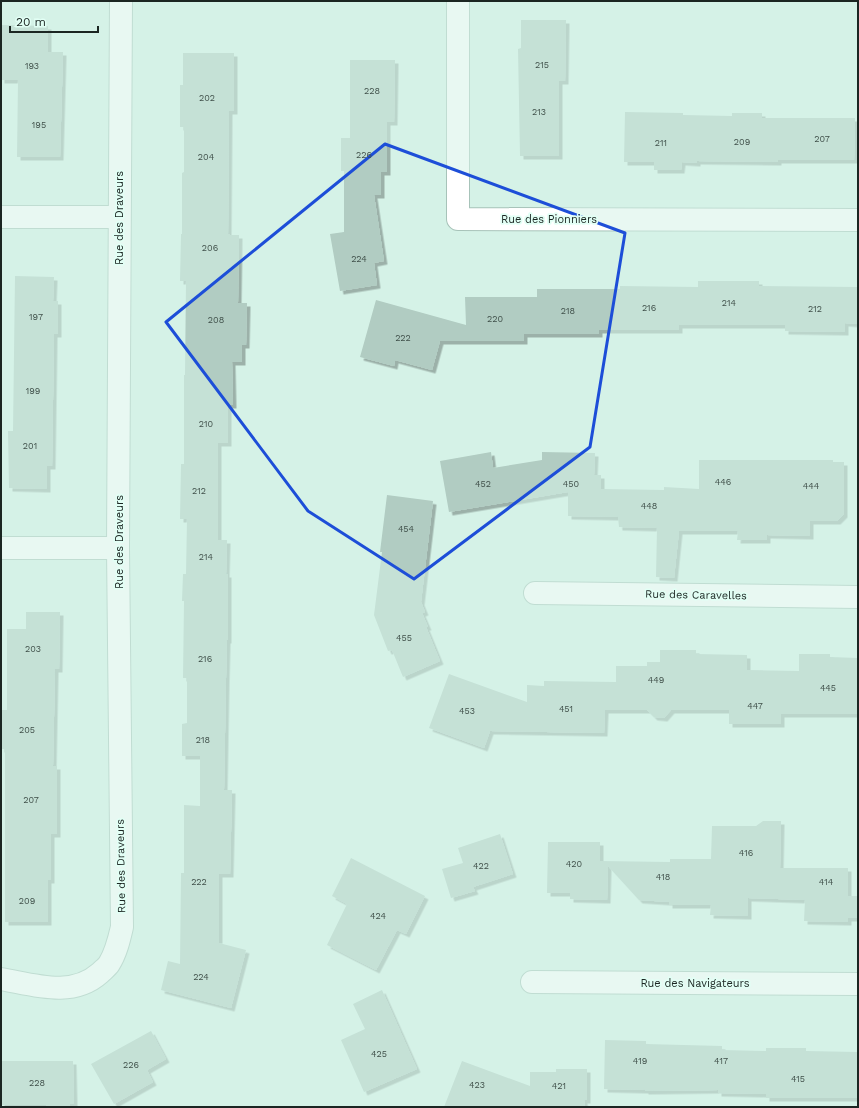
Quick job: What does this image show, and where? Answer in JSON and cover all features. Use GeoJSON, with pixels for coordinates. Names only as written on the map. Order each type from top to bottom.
{"type":"FeatureCollection","features":[{"type":"Feature","properties":{"kind":"street","name":"Rue des Draveurs"},"geometry":{"type":"LineString","coordinates":[[1,979],[56,989],[77,987],[94,978],[108,965],[117,946],[122,927],[118,548],[121,1]]}},
{"type":"Feature","properties":{"kind":"street","name":"Rue des Pionniers"},"geometry":{"type":"LineString","coordinates":[[458,1],[458,219],[858,220]]}},
{"type":"Feature","properties":{"kind":"street"},"geometry":{"type":"LineString","coordinates":[[1,217],[119,217]]}},
{"type":"Feature","properties":{"kind":"street"},"geometry":{"type":"LineString","coordinates":[[1,548],[118,548]]}},
{"type":"Feature","properties":{"kind":"street","name":"Rue des Caravelles"},"geometry":{"type":"LineString","coordinates":[[535,593],[858,597]]}},
{"type":"Feature","properties":{"kind":"street","name":"Rue des Navigateurs"},"geometry":{"type":"LineString","coordinates":[[532,982],[858,984]]}},
{"type":"Feature","properties":{"kind":"highlighted area"},"geometry":{"type":"Polygon","coordinates":[[[385,144],[625,233],[590,447],[414,579],[308,511],[166,322],[385,144]]]}},
{"type":"Feature","properties":{"kind":"building"},"geometry":{"type":"Polygon","coordinates":[[[521,20],[566,20],[565,81],[559,81],[559,156],[520,156],[518,49],[521,48],[521,20]]]}},
{"type":"Feature","properties":{"kind":"building"},"geometry":{"type":"Polygon","coordinates":[[[1,25],[48,26],[48,52],[63,52],[60,157],[17,157],[18,80],[1,80],[1,25]]]}},
{"type":"Feature","properties":{"kind":"building"},"geometry":{"type":"Polygon","coordinates":[[[183,53],[234,53],[234,111],[229,111],[228,234],[239,235],[238,303],[247,303],[246,345],[242,345],[242,362],[232,362],[233,405],[228,405],[228,443],[218,443],[218,540],[227,540],[226,574],[228,574],[228,640],[224,790],[232,790],[230,874],[219,874],[219,943],[246,950],[231,1008],[161,990],[168,961],[180,964],[181,873],[184,873],[184,805],[200,806],[200,756],[182,756],[182,724],[187,723],[187,678],[183,678],[184,601],[182,601],[183,574],[186,574],[187,519],[180,519],[181,464],[184,464],[186,281],[180,281],[184,127],[180,127],[180,85],[183,85],[183,53]]]}},
{"type":"Feature","properties":{"kind":"building"},"geometry":{"type":"Polygon","coordinates":[[[350,60],[395,60],[394,122],[387,122],[387,172],[381,172],[381,195],[374,195],[384,261],[374,263],[377,285],[340,291],[330,234],[344,232],[344,171],[341,171],[341,138],[350,138],[350,60]]]}},
{"type":"Feature","properties":{"kind":"building"},"geometry":{"type":"Polygon","coordinates":[[[625,112],[732,116],[732,113],[762,113],[762,118],[855,118],[854,160],[778,160],[778,162],[697,161],[697,163],[682,162],[681,170],[654,170],[654,162],[624,162],[625,112]]]}},
{"type":"Feature","properties":{"kind":"building"},"geometry":{"type":"Polygon","coordinates":[[[15,276],[54,277],[53,301],[58,301],[58,334],[54,334],[52,466],[47,466],[47,489],[9,488],[8,431],[13,431],[15,276]]]}},
{"type":"Feature","properties":{"kind":"building"},"geometry":{"type":"Polygon","coordinates":[[[698,281],[759,281],[759,286],[858,287],[858,324],[845,323],[845,332],[785,331],[785,325],[679,325],[679,330],[599,330],[599,334],[524,334],[524,341],[440,341],[432,370],[395,360],[394,366],[360,357],[376,300],[466,325],[465,297],[537,297],[537,289],[620,289],[620,286],[698,287],[698,281]]]}},
{"type":"Feature","properties":{"kind":"building"},"geometry":{"type":"Polygon","coordinates":[[[491,452],[493,468],[542,460],[542,452],[595,453],[594,475],[601,475],[601,489],[664,490],[664,487],[699,489],[699,460],[833,460],[833,462],[844,462],[844,514],[837,521],[810,521],[810,536],[767,535],[767,540],[737,540],[738,531],[679,531],[674,578],[656,577],[657,528],[619,527],[618,517],[568,516],[568,492],[449,512],[440,461],[491,452]]]}},
{"type":"Feature","properties":{"kind":"building"},"geometry":{"type":"Polygon","coordinates":[[[387,495],[433,501],[421,602],[425,612],[422,613],[428,627],[426,627],[440,661],[403,677],[392,650],[388,651],[374,615],[387,495]]]}},
{"type":"Feature","properties":{"kind":"building"},"geometry":{"type":"Polygon","coordinates":[[[26,612],[60,612],[59,669],[55,669],[53,766],[57,766],[57,834],[51,834],[51,880],[48,880],[48,922],[5,922],[5,749],[1,749],[1,710],[7,710],[7,629],[26,629],[26,612]]]}},
{"type":"Feature","properties":{"kind":"building"},"geometry":{"type":"Polygon","coordinates":[[[660,650],[696,650],[696,654],[747,655],[747,670],[799,671],[799,654],[830,654],[830,657],[858,658],[858,714],[781,714],[781,724],[729,724],[729,710],[671,710],[664,718],[654,717],[647,710],[605,710],[604,733],[490,731],[484,748],[429,728],[449,674],[527,702],[527,685],[544,686],[544,681],[616,682],[616,666],[647,666],[647,662],[660,662],[660,650]]]}},
{"type":"Feature","properties":{"kind":"building"},"geometry":{"type":"Polygon","coordinates":[[[763,821],[781,821],[780,868],[848,868],[848,896],[858,896],[858,918],[848,918],[848,922],[804,921],[805,900],[748,898],[748,916],[710,915],[711,905],[669,905],[669,902],[639,900],[608,866],[607,900],[570,899],[570,893],[547,893],[548,842],[600,842],[600,861],[670,862],[670,859],[711,859],[712,826],[756,826],[763,821]]]}},
{"type":"Feature","properties":{"kind":"building"},"geometry":{"type":"Polygon","coordinates":[[[500,834],[513,874],[473,887],[475,891],[451,898],[442,869],[463,863],[458,848],[500,834]]]}},
{"type":"Feature","properties":{"kind":"building"},"geometry":{"type":"Polygon","coordinates":[[[351,858],[425,896],[406,934],[397,930],[376,970],[327,945],[347,904],[332,896],[351,858]]]}},
{"type":"Feature","properties":{"kind":"building"},"geometry":{"type":"Polygon","coordinates":[[[382,990],[417,1069],[364,1092],[341,1040],[365,1029],[353,1004],[382,990]]]}},
{"type":"Feature","properties":{"kind":"building"},"geometry":{"type":"Polygon","coordinates":[[[151,1031],[166,1059],[147,1070],[153,1082],[114,1104],[91,1064],[151,1031]]]}},
{"type":"Feature","properties":{"kind":"building"},"geometry":{"type":"Polygon","coordinates":[[[605,1040],[646,1041],[646,1044],[722,1046],[722,1050],[766,1051],[766,1048],[806,1048],[806,1051],[858,1052],[858,1098],[766,1098],[766,1094],[718,1093],[718,1090],[645,1091],[604,1089],[605,1040]]]}},
{"type":"Feature","properties":{"kind":"building"},"geometry":{"type":"Polygon","coordinates":[[[1,1061],[73,1061],[74,1104],[70,1104],[70,1107],[46,1107],[46,1105],[1,1105],[1,1061]]]}},
{"type":"Feature","properties":{"kind":"building"},"geometry":{"type":"Polygon","coordinates":[[[462,1061],[530,1086],[530,1072],[556,1072],[556,1069],[587,1069],[587,1100],[584,1100],[585,1107],[444,1107],[462,1061]]]}}]}
